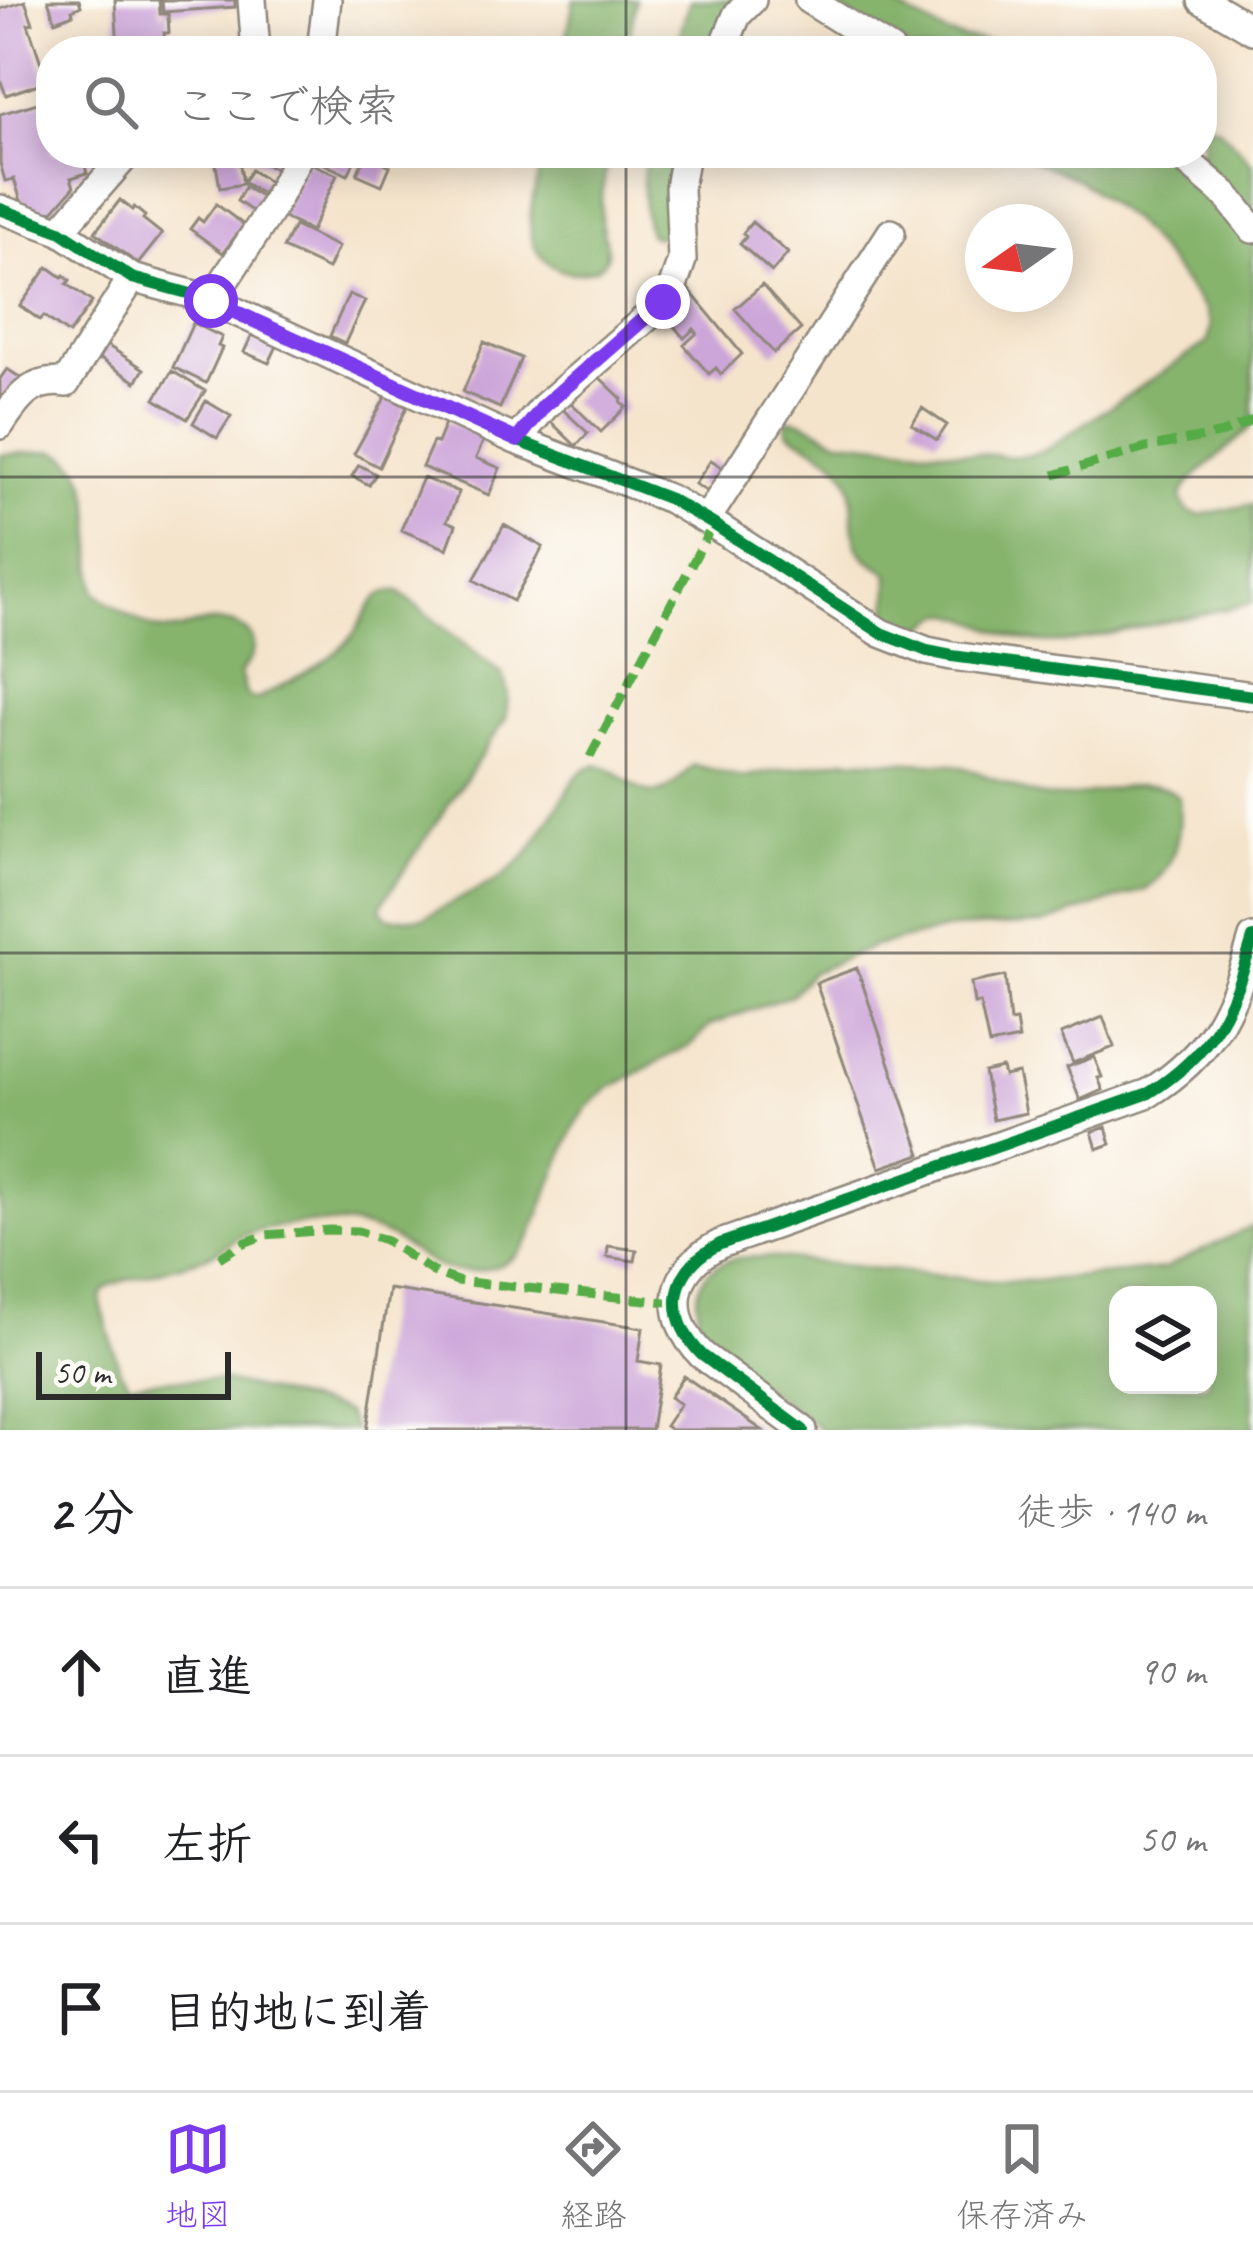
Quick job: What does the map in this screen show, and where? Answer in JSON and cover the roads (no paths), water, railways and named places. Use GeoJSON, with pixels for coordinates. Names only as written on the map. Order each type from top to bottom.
{"type":"FeatureCollection","features":[{"type":"Feature","properties":{"kind":"street"},"geometry":{"type":"LineString","coordinates":[[252,0],[255,36]]}},
{"type":"Feature","properties":{"kind":"street"},"geometry":{"type":"LineString","coordinates":[[323,36],[327,0]]}},
{"type":"Feature","properties":{"kind":"street"},"geometry":{"type":"LineString","coordinates":[[728,36],[736,15],[752,0]]}},
{"type":"Feature","properties":{"kind":"street"},"geometry":{"type":"LineString","coordinates":[[809,0],[867,36]]}},
{"type":"Feature","properties":{"kind":"street"},"geometry":{"type":"LineString","coordinates":[[1202,0],[1253,30]]}},
{"type":"Feature","properties":{"kind":"street"},"geometry":{"type":"LineString","coordinates":[[60,232],[115,168]]}},
{"type":"Feature","properties":{"kind":"street"},"geometry":{"type":"LineString","coordinates":[[211,301],[292,168]]}},
{"type":"Feature","properties":{"kind":"street"},"geometry":{"type":"LineString","coordinates":[[517,440],[544,406],[652,313],[672,289],[682,260],[682,168]]}},
{"type":"Feature","properties":{"kind":"street"},"geometry":{"type":"LineString","coordinates":[[1194,168],[1226,195],[1253,230]]}},
{"type":"Feature","properties":{"kind":"street"},"geometry":{"type":"LineString","coordinates":[[0,208],[60,232],[132,278],[211,301],[517,440],[645,488],[706,520],[880,634],[927,652],[1253,696]]}},
{"type":"Feature","properties":{"kind":"street"},"geometry":{"type":"LineString","coordinates":[[706,520],[891,233]]}},
{"type":"Feature","properties":{"kind":"street"},"geometry":{"type":"LineString","coordinates":[[0,425],[28,389],[52,381],[66,383],[132,278]]}},
{"type":"Feature","properties":{"kind":"street"},"geometry":{"type":"LineString","coordinates":[[803,1430],[688,1340],[677,1303],[689,1267],[703,1252],[720,1244],[1149,1093],[1185,1068],[1214,1035],[1229,1010],[1253,938]]}}]}
